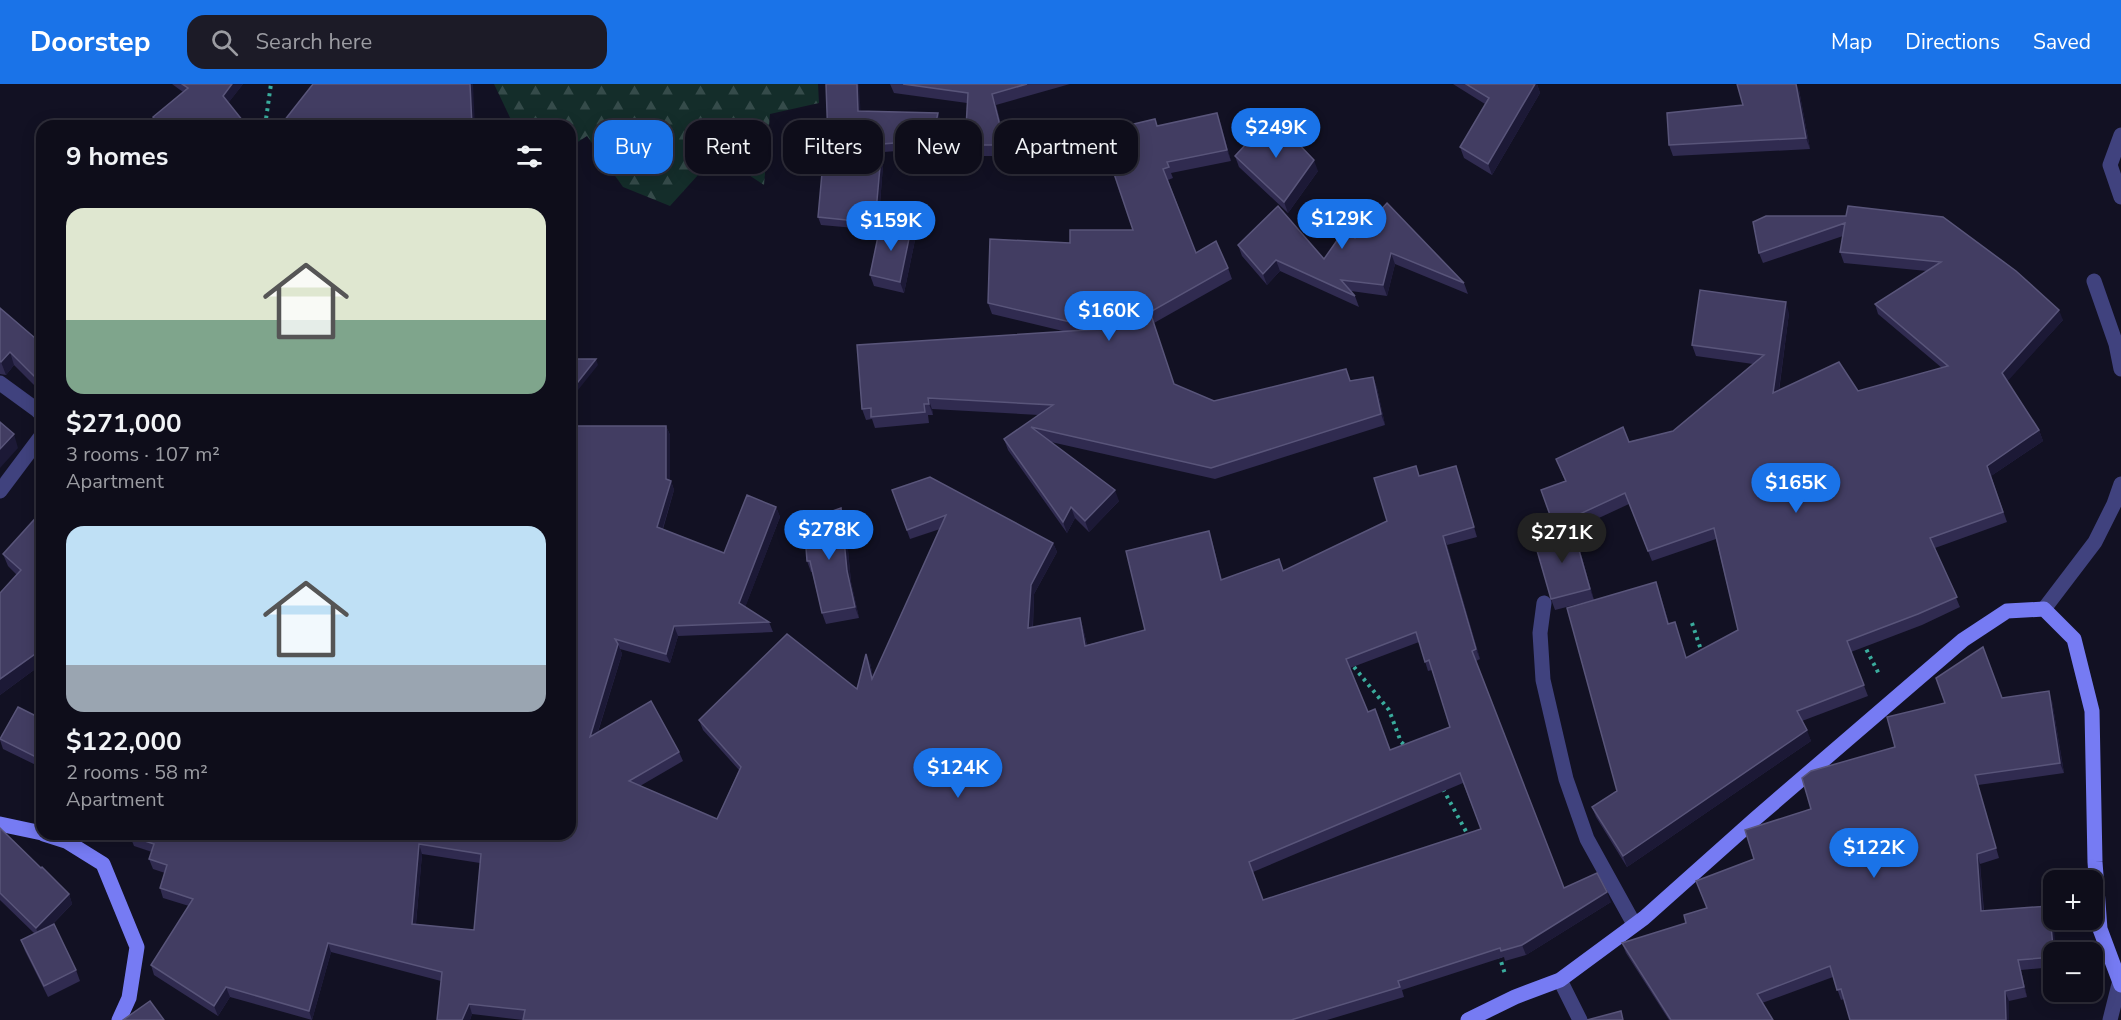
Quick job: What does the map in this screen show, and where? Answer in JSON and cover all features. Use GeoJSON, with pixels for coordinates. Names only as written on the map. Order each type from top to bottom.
{"type":"FeatureCollection","features":[{"type":"Feature","properties":{"kind":"street"},"geometry":{"type":"LineString","coordinates":[[2121,135],[2110,165],[2121,197]]}},
{"type":"Feature","properties":{"kind":"street"},"geometry":{"type":"LineString","coordinates":[[2094,281],[2116,344],[2121,369]]}},
{"type":"Feature","properties":{"kind":"street"},"geometry":{"type":"LineString","coordinates":[[0,383],[36,409]]}},
{"type":"Feature","properties":{"kind":"street"},"geometry":{"type":"LineString","coordinates":[[0,491],[36,443]]}},
{"type":"Feature","properties":{"kind":"street"},"geometry":{"type":"LineString","coordinates":[[2044,609],[2095,542],[2121,484]]}},
{"type":"Feature","properties":{"kind":"street"},"geometry":{"type":"LineString","coordinates":[[1544,603],[1540,633],[1543,680],[1566,779],[1587,839],[1635,924]]}},
{"type":"Feature","properties":{"kind":"street"},"geometry":{"type":"LineString","coordinates":[[1468,1020],[1515,997],[1560,980],[1644,918],[1963,640],[2007,611],[2044,609],[2074,639],[2092,711],[2095,862],[2100,929],[2120,985],[2110,1020]]}},
{"type":"Feature","properties":{"kind":"street"},"geometry":{"type":"LineString","coordinates":[[0,824],[36,832]]}},
{"type":"Feature","properties":{"kind":"street"},"geometry":{"type":"LineString","coordinates":[[63,840],[103,864],[137,947],[129,998],[119,1020]]}},
{"type":"Feature","properties":{"kind":"street"},"geometry":{"type":"LineString","coordinates":[[1560,980],[1580,1020]]}},
{"type":"Feature","properties":{"kind":"path"},"geometry":{"type":"LineString","coordinates":[[266,120],[271,84]]}},
{"type":"Feature","properties":{"kind":"path"},"geometry":{"type":"LineString","coordinates":[[1692,623],[1702,655]]}},
{"type":"Feature","properties":{"kind":"path"},"geometry":{"type":"LineString","coordinates":[[1859,637],[1895,700]]}},
{"type":"Feature","properties":{"kind":"path"},"geometry":{"type":"LineString","coordinates":[[1354,667],[1389,710],[1401,742],[1415,753]]}},
{"type":"Feature","properties":{"kind":"path"},"geometry":{"type":"LineString","coordinates":[[1442,788],[1468,832],[1471,843]]}},
{"type":"Feature","properties":{"kind":"path"},"geometry":{"type":"LineString","coordinates":[[1498,952],[1515,997]]}},
{"type":"Feature","properties":{"kind":"green space"},"geometry":{"type":"Polygon","coordinates":[[[494,84],[818,84],[819,103],[770,114],[769,120],[685,120],[685,174],[699,174],[670,206],[623,187],[614,174],[673,174],[673,120],[594,120],[594,146],[587,136],[576,143],[576,120],[511,120],[494,84]]]}},
{"type":"Feature","properties":{"kind":"green space"},"geometry":{"type":"Polygon","coordinates":[[[747,174],[765,174],[764,185],[747,174]]]}},
{"type":"Feature","properties":{"kind":"building"},"geometry":{"type":"Polygon","coordinates":[[[182,84],[232,84],[223,96],[242,120],[156,120],[153,117],[188,88],[182,84]]]}},
{"type":"Feature","properties":{"kind":"building"},"geometry":{"type":"Polygon","coordinates":[[[313,84],[470,84],[472,120],[285,120],[313,84]]]}},
{"type":"Feature","properties":{"kind":"building"},"geometry":{"type":"Polygon","coordinates":[[[826,84],[857,84],[858,111],[938,113],[936,120],[895,120],[895,143],[883,144],[883,120],[827,120],[826,84]]]}},
{"type":"Feature","properties":{"kind":"building"},"geometry":{"type":"Polygon","coordinates":[[[903,84],[1027,84],[992,94],[999,120],[994,120],[994,145],[982,145],[982,120],[966,120],[968,93],[903,84]]]}},
{"type":"Feature","properties":{"kind":"building"},"geometry":{"type":"Polygon","coordinates":[[[1466,84],[1535,84],[1488,164],[1460,147],[1489,98],[1466,84]]]}},
{"type":"Feature","properties":{"kind":"building"},"geometry":{"type":"Polygon","coordinates":[[[1737,84],[1796,84],[1806,138],[1669,145],[1667,113],[1743,105],[1737,84]]]}},
{"type":"Feature","properties":{"kind":"building"},"geometry":{"type":"Polygon","coordinates":[[[1217,113],[1227,150],[1167,162],[1169,167],[1163,169],[1196,253],[1216,241],[1228,268],[1150,312],[1174,384],[1214,401],[1346,369],[1350,381],[1373,377],[1381,414],[1211,468],[1031,427],[1115,490],[1085,521],[1071,507],[1063,522],[1004,439],[1053,405],[928,398],[929,404],[924,404],[925,412],[871,417],[871,408],[862,409],[857,345],[1101,329],[988,303],[990,239],[1070,243],[1070,230],[1133,230],[1114,174],[1138,174],[1138,123],[1155,119],[1157,126],[1217,113]]]}},
{"type":"Feature","properties":{"kind":"building"},"geometry":{"type":"Polygon","coordinates":[[[1272,116],[1314,160],[1284,202],[1235,156],[1272,116]]]}},
{"type":"Feature","properties":{"kind":"building"},"geometry":{"type":"Polygon","coordinates":[[[822,174],[879,174],[875,223],[818,217],[822,174]]]}},
{"type":"Feature","properties":{"kind":"building"},"geometry":{"type":"Polygon","coordinates":[[[1387,203],[1464,283],[1391,253],[1383,285],[1341,280],[1355,296],[1276,260],[1263,274],[1238,245],[1278,206],[1324,259],[1347,226],[1355,238],[1387,203]]]}},
{"type":"Feature","properties":{"kind":"building"},"geometry":{"type":"Polygon","coordinates":[[[1848,206],[1943,217],[2016,271],[2059,310],[2002,373],[2039,430],[1987,466],[2003,512],[1930,538],[1957,597],[1847,641],[1864,685],[1797,711],[1807,730],[1623,856],[1592,807],[1617,791],[1567,608],[1656,582],[1668,624],[1675,622],[1686,658],[1738,630],[1714,528],[1648,551],[1625,493],[1554,526],[1541,490],[1566,481],[1556,459],[1623,427],[1629,442],[1673,431],[1764,355],[1692,345],[1700,290],[1786,302],[1773,393],[1839,362],[1858,391],[1948,366],[1875,304],[1941,262],[1840,252],[1845,223],[1759,253],[1753,222],[1766,216],[1846,216],[1848,206]]]}},
{"type":"Feature","properties":{"kind":"building"},"geometry":{"type":"Polygon","coordinates":[[[881,222],[911,229],[900,282],[870,275],[881,222]]]}},
{"type":"Feature","properties":{"kind":"building"},"geometry":{"type":"Polygon","coordinates":[[[0,308],[36,339],[36,378],[10,352],[0,361],[0,308]]]}},
{"type":"Feature","properties":{"kind":"building"},"geometry":{"type":"Polygon","coordinates":[[[576,359],[596,359],[576,384],[576,359]]]}},
{"type":"Feature","properties":{"kind":"building"},"geometry":{"type":"Polygon","coordinates":[[[0,422],[14,434],[0,449],[0,422]]]}},
{"type":"Feature","properties":{"kind":"building"},"geometry":{"type":"Polygon","coordinates":[[[576,426],[666,426],[666,479],[671,481],[657,527],[724,553],[747,495],[776,507],[739,603],[769,622],[674,626],[666,654],[615,639],[618,644],[590,737],[651,701],[679,752],[629,781],[717,819],[741,767],[699,720],[787,634],[857,689],[866,654],[872,679],[946,515],[907,530],[892,490],[930,477],[1053,543],[1031,585],[1028,628],[1080,618],[1085,646],[1145,630],[1126,551],[1209,531],[1221,580],[1279,559],[1283,571],[1387,521],[1374,478],[1416,466],[1419,476],[1456,466],[1474,527],[1443,536],[1476,649],[1472,651],[1564,888],[1597,873],[1607,892],[1522,945],[1501,951],[1500,948],[1398,981],[1400,987],[1291,1020],[523,1020],[525,1010],[469,1004],[462,1020],[437,1020],[442,972],[328,943],[309,1011],[226,987],[214,1006],[151,965],[193,899],[160,888],[167,865],[149,859],[154,844],[142,840],[576,840],[576,426]],[[1416,632],[1346,659],[1368,712],[1375,709],[1390,750],[1450,727],[1429,660],[1425,662],[1416,632]],[[1460,773],[1249,862],[1263,900],[1481,829],[1460,773]],[[419,844],[412,924],[474,930],[481,854],[419,844]]]}},
{"type":"Feature","properties":{"kind":"building"},"geometry":{"type":"Polygon","coordinates":[[[841,508],[847,571],[855,607],[822,613],[810,561],[807,561],[804,521],[841,508]]]}},
{"type":"Feature","properties":{"kind":"building"},"geometry":{"type":"Polygon","coordinates":[[[36,518],[36,653],[0,679],[0,593],[21,570],[3,554],[36,518]]]}},
{"type":"Feature","properties":{"kind":"building"},"geometry":{"type":"Polygon","coordinates":[[[1573,529],[1590,589],[1551,599],[1534,540],[1573,529]]]}},
{"type":"Feature","properties":{"kind":"building"},"geometry":{"type":"Polygon","coordinates":[[[1983,647],[2002,698],[2049,691],[2060,763],[1975,775],[1996,848],[1977,854],[1981,911],[2043,906],[2043,930],[2051,930],[2053,942],[2043,942],[2043,958],[2018,960],[2024,987],[2005,991],[2006,1020],[1850,1020],[1841,989],[1837,990],[1830,966],[1757,994],[1773,1020],[1671,1020],[1622,943],[1686,923],[1684,915],[1707,908],[1696,881],[1754,859],[1745,830],[1811,809],[1802,778],[1811,771],[1895,747],[1887,717],[1945,703],[1936,678],[1983,647]]]}},
{"type":"Feature","properties":{"kind":"building"},"geometry":{"type":"Polygon","coordinates":[[[18,707],[36,716],[36,757],[0,739],[18,707]]]}},
{"type":"Feature","properties":{"kind":"building"},"geometry":{"type":"Polygon","coordinates":[[[0,828],[69,894],[36,928],[0,893],[0,828]]]}},
{"type":"Feature","properties":{"kind":"building"},"geometry":{"type":"Polygon","coordinates":[[[54,924],[76,970],[44,986],[21,940],[54,924]]]}},
{"type":"Feature","properties":{"kind":"building"},"geometry":{"type":"Polygon","coordinates":[[[150,1001],[164,1020],[123,1020],[150,1001]]]}},
{"type":"Feature","properties":{"kind":"building"},"geometry":{"type":"Polygon","coordinates":[[[1621,1011],[1623,1020],[1587,1020],[1621,1011]]]}}]}
